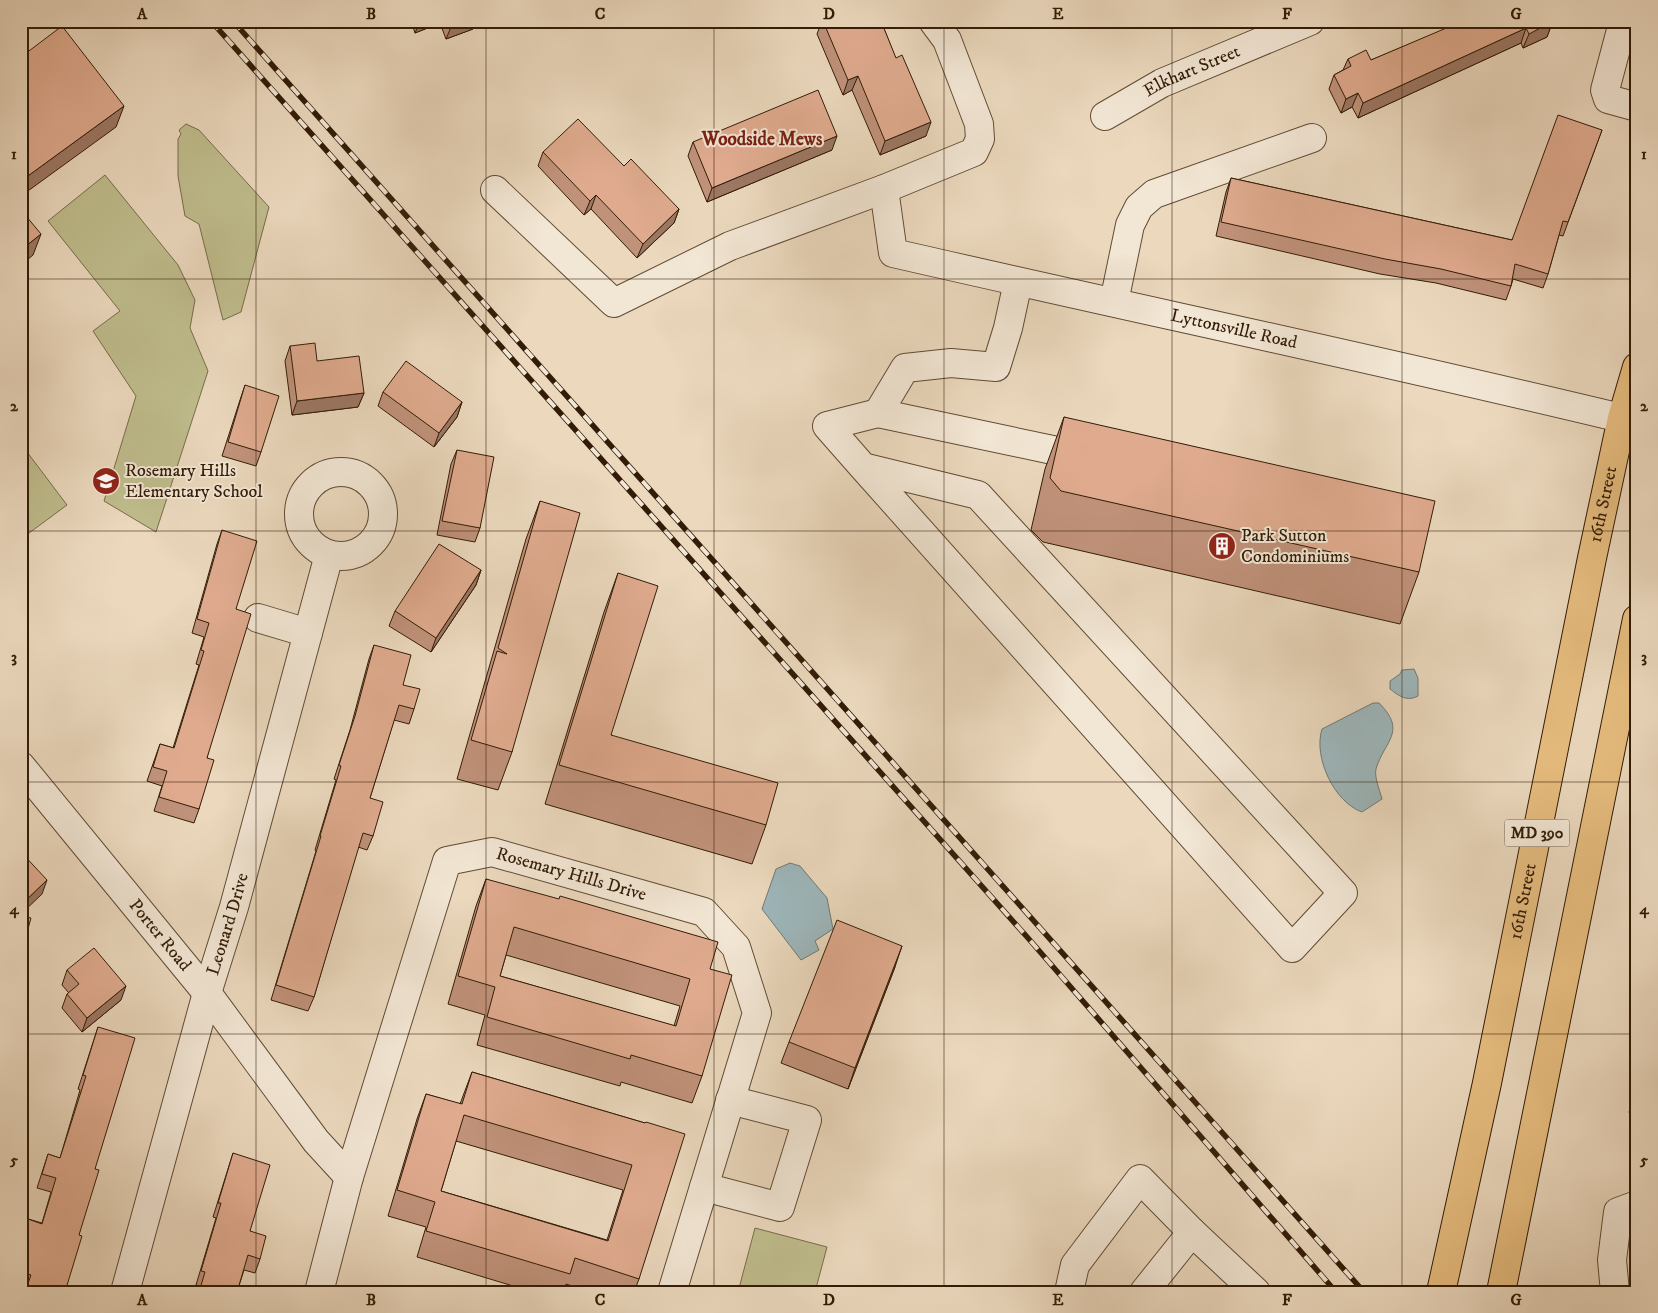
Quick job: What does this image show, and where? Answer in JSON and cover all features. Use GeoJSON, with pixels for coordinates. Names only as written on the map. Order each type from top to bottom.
{"type":"FeatureCollection","features":[{"type":"Feature","properties":{"kind":"main road","name":"16th Street"},"geometry":{"type":"LineString","coordinates":[[1441,1292],[1486,1083],[1590,568],[1630,420],[1637,367]]}},
{"type":"Feature","properties":{"kind":"main road","name":"MD 390"},"geometry":{"type":"LineString","coordinates":[[1501,1292],[1637,619]]}},
{"type":"Feature","properties":{"kind":"street"},"geometry":{"type":"LineString","coordinates":[[495,190],[614,303],[730,246],[884,189],[974,152],[980,139],[979,124],[947,40],[932,21]]}},
{"type":"Feature","properties":{"kind":"street","name":"Elkhart Street"},"geometry":{"type":"LineString","coordinates":[[1105,116],[1162,83],[1310,21]]}},
{"type":"Feature","properties":{"kind":"street"},"geometry":{"type":"LineString","coordinates":[[1621,30],[1605,90],[1608,99],[1637,108]]}},
{"type":"Feature","properties":{"kind":"street"},"geometry":{"type":"LineString","coordinates":[[1114,302],[1130,225],[1139,207],[1154,194],[1312,138]]}},
{"type":"Feature","properties":{"kind":"street","name":"Lyttonsville Road"},"geometry":{"type":"LineString","coordinates":[[884,189],[893,253],[1630,420]]}},
{"type":"Feature","properties":{"kind":"street"},"geometry":{"type":"LineString","coordinates":[[878,413],[905,368],[951,363],[996,367],[1008,328],[1018,282]]}},
{"type":"Feature","properties":{"kind":"street"},"geometry":{"type":"LineString","coordinates":[[863,467],[978,495],[1343,893],[1292,948],[863,467],[827,426],[878,413],[1062,452]]}},
{"type":"Feature","properties":{"kind":"street","name":"Leonard Drive"},"geometry":{"type":"LineString","coordinates":[[125,1292],[208,992],[234,907],[329,555]]}},
{"type":"Feature","properties":{"kind":"street"},"geometry":{"type":"LineString","coordinates":[[258,618],[308,633]]}},
{"type":"Feature","properties":{"kind":"street","name":"Porter Road"},"geometry":{"type":"LineString","coordinates":[[21,766],[208,992],[316,1141],[349,1177]]}},
{"type":"Feature","properties":{"kind":"street","name":"Rosemary Hills Drive"},"geometry":{"type":"LineString","coordinates":[[319,1292],[349,1177],[447,861],[492,852],[704,912],[736,946],[757,1013],[672,1292]]}},
{"type":"Feature","properties":{"kind":"street"},"geometry":{"type":"LineString","coordinates":[[704,1187],[780,1207],[806,1120],[730,1100]]}},
{"type":"Feature","properties":{"kind":"street"},"geometry":{"type":"LineString","coordinates":[[1069,1292],[1075,1265],[1140,1179],[1192,1232],[1256,1292]]}},
{"type":"Feature","properties":{"kind":"street"},"geometry":{"type":"LineString","coordinates":[[1616,1292],[1612,1260],[1628,1209]]}},
{"type":"Feature","properties":{"kind":"street"},"geometry":{"type":"LineString","coordinates":[[1144,1292],[1192,1232]]}},
{"type":"Feature","properties":{"kind":"shaded area"},"geometry":{"type":"Polygon","coordinates":[[[186,124],[199,130],[269,207],[241,312],[223,320],[199,224],[185,216],[178,176],[178,139],[181,134],[179,130],[186,124]]]}},
{"type":"Feature","properties":{"kind":"shaded area"},"geometry":{"type":"Polygon","coordinates":[[[105,175],[178,265],[195,300],[190,328],[208,371],[156,532],[104,501],[136,396],[93,331],[120,311],[48,221],[105,175]]]}},
{"type":"Feature","properties":{"kind":"shaded area"},"geometry":{"type":"Polygon","coordinates":[[[21,444],[67,505],[21,539],[21,444]]]}},
{"type":"Feature","properties":{"kind":"shaded area"},"geometry":{"type":"Polygon","coordinates":[[[755,1228],[827,1247],[815,1292],[738,1292],[755,1228]]]}},
{"type":"Feature","properties":{"kind":"water"},"geometry":{"type":"Polygon","coordinates":[[[1414,669],[1418,678],[1418,696],[1407,698],[1400,696],[1390,689],[1390,681],[1400,674],[1402,670],[1414,669]]]}},
{"type":"Feature","properties":{"kind":"water"},"geometry":{"type":"Polygon","coordinates":[[[1373,703],[1379,703],[1388,713],[1393,729],[1376,769],[1376,780],[1382,799],[1362,812],[1352,807],[1343,799],[1328,777],[1323,765],[1320,740],[1322,729],[1373,703]]]}},
{"type":"Feature","properties":{"kind":"water"},"geometry":{"type":"Polygon","coordinates":[[[790,863],[800,866],[827,898],[833,929],[815,941],[819,950],[801,960],[762,909],[776,869],[790,863]]]}},
{"type":"Feature","properties":{"kind":"building"},"geometry":{"type":"Polygon","coordinates":[[[448,21],[466,21],[451,27],[448,21]]]}},
{"type":"Feature","properties":{"kind":"building"},"geometry":{"type":"Polygon","coordinates":[[[823,21],[881,21],[896,58],[902,55],[931,122],[885,141],[858,76],[848,80],[823,21]]]}},
{"type":"Feature","properties":{"kind":"building"},"geometry":{"type":"Polygon","coordinates":[[[1454,21],[1552,22],[1529,34],[1526,28],[1363,103],[1358,93],[1346,99],[1334,75],[1351,66],[1348,59],[1366,50],[1371,60],[1451,26],[1449,23],[1454,21]]]}},
{"type":"Feature","properties":{"kind":"building"},"geometry":{"type":"Polygon","coordinates":[[[62,26],[124,106],[21,181],[21,57],[62,26]]]}},
{"type":"Feature","properties":{"kind":"building"},"geometry":{"type":"Polygon","coordinates":[[[818,90],[837,136],[712,188],[693,142],[818,90]]]}},
{"type":"Feature","properties":{"kind":"building"},"geometry":{"type":"Polygon","coordinates":[[[1558,115],[1602,130],[1568,222],[1563,221],[1548,274],[1515,264],[1511,286],[1441,269],[1385,259],[1221,222],[1231,178],[1512,240],[1558,115]]]}},
{"type":"Feature","properties":{"kind":"building"},"geometry":{"type":"Polygon","coordinates":[[[578,119],[624,166],[631,159],[679,209],[643,244],[596,195],[590,201],[543,152],[578,119]]]}},
{"type":"Feature","properties":{"kind":"building"},"geometry":{"type":"Polygon","coordinates":[[[21,210],[41,234],[21,250],[21,210]]]}},
{"type":"Feature","properties":{"kind":"building"},"geometry":{"type":"Polygon","coordinates":[[[315,343],[317,361],[359,356],[364,393],[297,401],[290,346],[315,343]]]}},
{"type":"Feature","properties":{"kind":"building"},"geometry":{"type":"Polygon","coordinates":[[[406,361],[462,402],[439,433],[383,392],[406,361]]]}},
{"type":"Feature","properties":{"kind":"building"},"geometry":{"type":"Polygon","coordinates":[[[245,385],[279,396],[261,452],[228,442],[245,385]]]}},
{"type":"Feature","properties":{"kind":"building"},"geometry":{"type":"Polygon","coordinates":[[[1064,417],[1435,501],[1419,572],[1061,491],[1050,478],[1064,417]]]}},
{"type":"Feature","properties":{"kind":"building"},"geometry":{"type":"Polygon","coordinates":[[[457,450],[494,457],[480,528],[442,521],[457,450]]]}},
{"type":"Feature","properties":{"kind":"building"},"geometry":{"type":"Polygon","coordinates":[[[540,501],[580,513],[512,752],[471,740],[497,651],[507,654],[498,648],[540,501]]]}},
{"type":"Feature","properties":{"kind":"building"},"geometry":{"type":"Polygon","coordinates":[[[222,530],[257,541],[236,609],[251,614],[207,758],[214,760],[199,809],[159,797],[167,771],[153,767],[160,744],[174,748],[204,651],[201,650],[209,623],[197,619],[222,530]]]}},
{"type":"Feature","properties":{"kind":"building"},"geometry":{"type":"Polygon","coordinates":[[[439,544],[481,570],[436,638],[395,611],[439,544]]]}},
{"type":"Feature","properties":{"kind":"building"},"geometry":{"type":"Polygon","coordinates":[[[618,573],[658,586],[611,735],[778,783],[766,825],[559,765],[618,573]]]}},
{"type":"Feature","properties":{"kind":"building"},"geometry":{"type":"Polygon","coordinates":[[[374,645],[411,655],[403,685],[420,689],[414,709],[399,705],[370,798],[383,802],[373,836],[363,833],[314,997],[276,985],[321,836],[341,766],[339,765],[355,716],[374,645]]]}},
{"type":"Feature","properties":{"kind":"building"},"geometry":{"type":"Polygon","coordinates":[[[21,852],[47,880],[22,904],[21,903],[21,852]]]}},
{"type":"Feature","properties":{"kind":"building"},"geometry":{"type":"Polygon","coordinates":[[[486,879],[559,899],[560,896],[718,942],[710,969],[732,975],[702,1076],[631,1055],[630,1059],[487,1017],[495,987],[458,976],[486,879]],[[514,927],[500,976],[676,1026],[690,979],[514,927]]]}},
{"type":"Feature","properties":{"kind":"building"},"geometry":{"type":"Polygon","coordinates":[[[21,916],[31,918],[21,954],[21,916]]]}},
{"type":"Feature","properties":{"kind":"building"},"geometry":{"type":"Polygon","coordinates":[[[837,920],[902,946],[855,1068],[789,1042],[837,920]]]}},
{"type":"Feature","properties":{"kind":"building"},"geometry":{"type":"Polygon","coordinates":[[[94,948],[126,986],[87,1018],[67,994],[79,984],[67,970],[94,948]]]}},
{"type":"Feature","properties":{"kind":"building"},"geometry":{"type":"Polygon","coordinates":[[[98,1027],[135,1038],[95,1169],[99,1170],[79,1235],[82,1236],[65,1292],[25,1292],[31,1275],[21,1272],[21,1231],[25,1218],[42,1224],[56,1178],[42,1174],[48,1154],[60,1158],[86,1076],[83,1075],[98,1027]]]}},
{"type":"Feature","properties":{"kind":"building"},"geometry":{"type":"Polygon","coordinates":[[[472,1072],[685,1134],[639,1279],[575,1258],[570,1274],[426,1231],[435,1202],[397,1190],[426,1094],[462,1104],[472,1072]],[[464,1115],[441,1191],[608,1241],[632,1165],[464,1115]]]}},
{"type":"Feature","properties":{"kind":"building"},"geometry":{"type":"Polygon","coordinates":[[[233,1153],[270,1165],[250,1231],[266,1236],[260,1259],[248,1255],[237,1292],[199,1292],[205,1272],[201,1271],[221,1203],[218,1203],[233,1153]]]}},
{"type":"Feature","properties":{"kind":"railway"},"geometry":{"type":"LineString","coordinates":[[211,21],[1028,938],[1336,1292]]}},
{"type":"Feature","properties":{"kind":"railway"},"geometry":{"type":"LineString","coordinates":[[233,21],[1364,1292]]}},
{"type":"Feature","properties":{"kind":"place","name":"Rosemary Hills Elementary School"},"geometry":{"type":"Point","coordinates":[106,481]}},
{"type":"Feature","properties":{"kind":"place","name":"Park Sutton Condominiums"},"geometry":{"type":"Point","coordinates":[1222,546]}},
{"type":"Feature","properties":{"kind":"district","name":"Woodside Mews"},"geometry":{"type":"Point","coordinates":[762,139]}}]}
